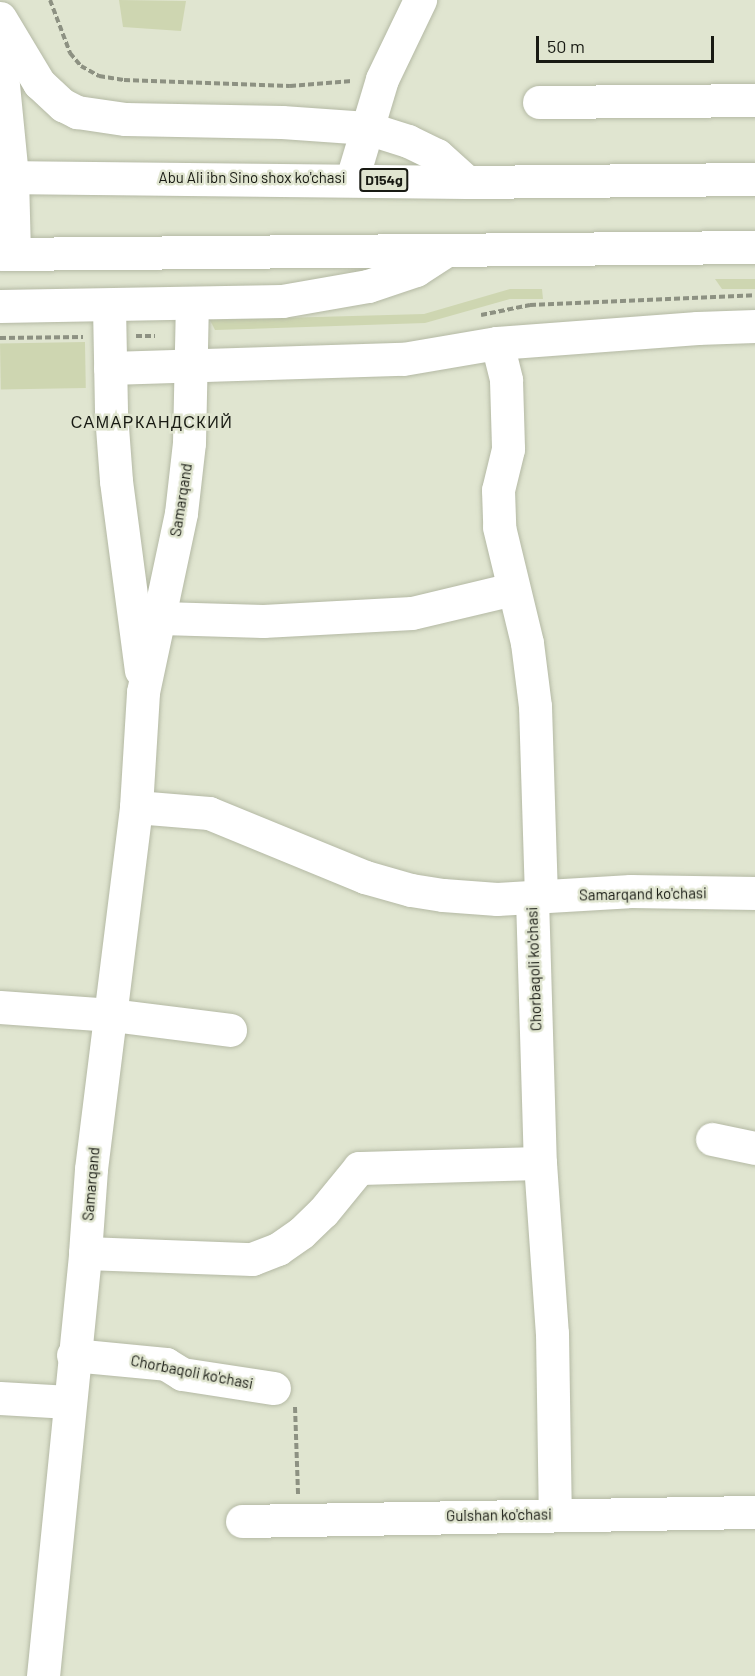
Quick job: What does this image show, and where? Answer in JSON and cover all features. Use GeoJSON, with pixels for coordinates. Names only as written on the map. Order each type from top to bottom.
{"type":"FeatureCollection","features":[{"type":"Feature","properties":{"kind":"street"},"geometry":{"type":"LineString","coordinates":[[352,179],[382,79],[420,0]]}},
{"type":"Feature","properties":{"kind":"street"},"geometry":{"type":"LineString","coordinates":[[0,18],[39,83],[63,105],[77,112],[125,119],[282,122],[367,128],[408,141],[437,155],[467,182]]}},
{"type":"Feature","properties":{"kind":"street"},"geometry":{"type":"LineString","coordinates":[[0,54],[7,254],[755,247]]}},
{"type":"Feature","properties":{"kind":"street"},"geometry":{"type":"LineString","coordinates":[[539,102],[755,100]]}},
{"type":"Feature","properties":{"kind":"street","name":"Abu Ali ibn Sino shox ko'chasi"},"geometry":{"type":"LineString","coordinates":[[6,177],[467,182],[755,179]]}},
{"type":"Feature","properties":{"kind":"street"},"geometry":{"type":"LineString","coordinates":[[0,306],[260,303],[339,292],[416,270],[445,251]]}},
{"type":"Feature","properties":{"kind":"street","name":"Samarqand"},"geometry":{"type":"LineString","coordinates":[[43,1676],[85,1253],[91,1169],[112,1015],[136,807],[143,692],[161,618],[182,513],[189,443],[192,304]]}},
{"type":"Feature","properties":{"kind":"street","name":"Samarqand"},"geometry":{"type":"LineString","coordinates":[[110,306],[110,368],[116,481],[143,692]]}},
{"type":"Feature","properties":{"kind":"street"},"geometry":{"type":"LineString","coordinates":[[110,368],[403,359],[497,343],[685,328],[755,326]]}},
{"type":"Feature","properties":{"kind":"street"},"geometry":{"type":"LineString","coordinates":[[497,343],[506,380],[508,449],[498,490],[499,527],[527,643],[535,706],[537,897]]}},
{"type":"Feature","properties":{"kind":"street"},"geometry":{"type":"LineString","coordinates":[[161,618],[263,621],[412,613],[513,589]]}},
{"type":"Feature","properties":{"kind":"street","name":"Chorbaqoli ko'chasi"},"geometry":{"type":"LineString","coordinates":[[136,807],[209,813],[365,877],[411,890],[468,898],[537,897],[540,1163],[552,1333],[555,1514]]}},
{"type":"Feature","properties":{"kind":"street","name":"Samarqand ko'chasi"},"geometry":{"type":"LineString","coordinates":[[537,897],[631,891],[755,893]]}},
{"type":"Feature","properties":{"kind":"street"},"geometry":{"type":"LineString","coordinates":[[0,1007],[112,1015],[230,1030]]}},
{"type":"Feature","properties":{"kind":"street"},"geometry":{"type":"LineString","coordinates":[[712,1139],[755,1148]]}},
{"type":"Feature","properties":{"kind":"street"},"geometry":{"type":"LineString","coordinates":[[85,1253],[252,1259],[278,1249],[301,1233],[323,1212],[359,1168],[540,1163]]}},
{"type":"Feature","properties":{"kind":"street","name":"Chorbaqoli ko'chasi"},"geometry":{"type":"LineString","coordinates":[[74,1355],[166,1364],[182,1374],[274,1388]]}},
{"type":"Feature","properties":{"kind":"street"},"geometry":{"type":"LineString","coordinates":[[0,1398],[69,1402]]}},
{"type":"Feature","properties":{"kind":"street","name":"Gulshan ko'chasi"},"geometry":{"type":"LineString","coordinates":[[242,1521],[755,1512]]}},
{"type":"Feature","properties":{"kind":"path"},"geometry":{"type":"LineString","coordinates":[[50,0],[70,53],[81,66],[99,76],[124,80],[290,86],[382,79]]}},
{"type":"Feature","properties":{"kind":"path"},"geometry":{"type":"LineString","coordinates":[[470,319],[502,309],[530,305],[755,295]]}},
{"type":"Feature","properties":{"kind":"path"},"geometry":{"type":"LineString","coordinates":[[124,336],[159,336]]}},
{"type":"Feature","properties":{"kind":"path"},"geometry":{"type":"LineString","coordinates":[[0,338],[91,337]]}},
{"type":"Feature","properties":{"kind":"path"},"geometry":{"type":"LineString","coordinates":[[274,1388],[296,1408],[298,1519]]}},
{"type":"Feature","properties":{"kind":"green space"},"geometry":{"type":"Polygon","coordinates":[[[119,0],[186,1],[181,31],[123,27],[119,0]]]}},
{"type":"Feature","properties":{"kind":"green space"},"geometry":{"type":"Polygon","coordinates":[[[715,279],[755,279],[755,289],[722,289],[715,279]]]}},
{"type":"Feature","properties":{"kind":"green space"},"geometry":{"type":"Polygon","coordinates":[[[510,289],[542,289],[543,299],[510,299],[425,323],[215,330],[210,320],[424,314],[510,289]]]}},
{"type":"Feature","properties":{"kind":"green space"},"geometry":{"type":"Polygon","coordinates":[[[85,342],[86,388],[1,389],[0,343],[85,342]]]}},
{"type":"Feature","properties":{"kind":"district","name":"САМАРКАНДСКИЙ"},"geometry":{"type":"Point","coordinates":[152,422]}}]}
